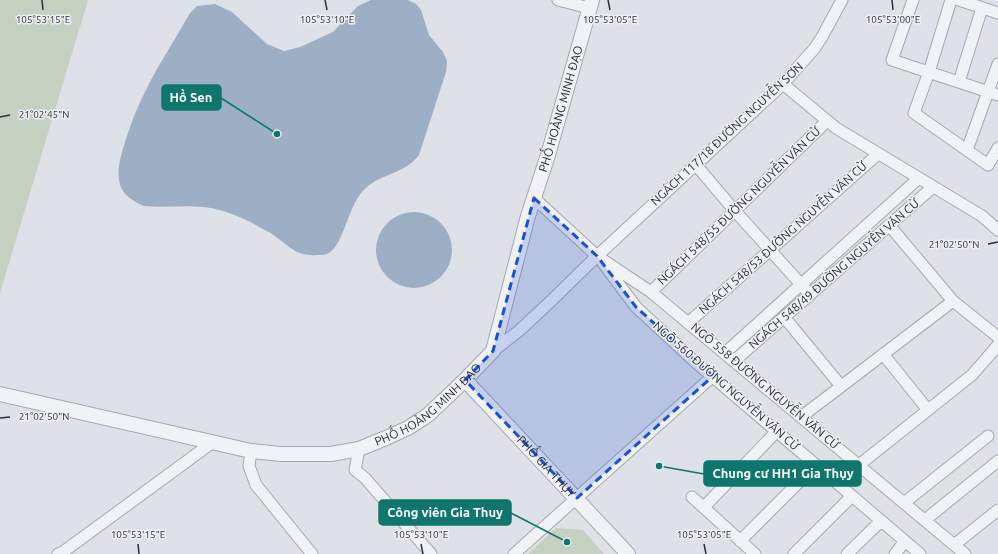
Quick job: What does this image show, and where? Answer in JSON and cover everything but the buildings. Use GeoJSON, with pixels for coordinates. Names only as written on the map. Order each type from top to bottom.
{"type":"FeatureCollection","features":[{"type":"Feature","properties":{"kind":"street"},"geometry":{"type":"LineString","coordinates":[[558,0],[591,4]]}},
{"type":"Feature","properties":{"kind":"street","name":"NGÁCH 117/18 ĐƯỜNG NGUYỄN SƠN"},"geometry":{"type":"LineString","coordinates":[[493,351],[520,330],[597,256],[783,84],[814,49],[842,0]]}},
{"type":"Feature","properties":{"kind":"street"},"geometry":{"type":"LineString","coordinates":[[913,0],[892,60],[993,93]]}},
{"type":"Feature","properties":{"kind":"street"},"geometry":{"type":"LineString","coordinates":[[951,0],[929,72],[914,113],[988,165],[998,148]]}},
{"type":"Feature","properties":{"kind":"street"},"geometry":{"type":"LineString","coordinates":[[959,0],[998,13]]}},
{"type":"Feature","properties":{"kind":"street","name":"PHỐ HOÀNG MINH ĐẠO"},"geometry":{"type":"LineString","coordinates":[[0,394],[250,451],[281,454],[316,455],[359,449],[408,428],[428,415],[493,351],[528,216],[548,155],[591,4]]}},
{"type":"Feature","properties":{"kind":"street"},"geometry":{"type":"LineString","coordinates":[[958,82],[982,8]]}},
{"type":"Feature","properties":{"kind":"street"},"geometry":{"type":"LineString","coordinates":[[967,150],[993,93],[998,64]]}},
{"type":"Feature","properties":{"kind":"street"},"geometry":{"type":"LineString","coordinates":[[783,84],[836,128],[982,216],[998,230]]}},
{"type":"Feature","properties":{"kind":"street","name":"NGÁCH 548/55 ĐƯỜNG NGUYỄN VĂN CỪ"},"geometry":{"type":"LineString","coordinates":[[651,292],[827,121]]}},
{"type":"Feature","properties":{"kind":"street","name":"NGÁCH 548/53 ĐƯỜNG NGUYỄN VĂN CỪ"},"geometry":{"type":"LineString","coordinates":[[688,323],[878,154]]}},
{"type":"Feature","properties":{"kind":"street"},"geometry":{"type":"LineString","coordinates":[[696,165],[735,211],[810,294]]}},
{"type":"Feature","properties":{"kind":"street","name":"NGÁCH 548/49 ĐƯỜNG NGUYỄN VĂN CỪ"},"geometry":{"type":"LineString","coordinates":[[725,353],[919,178]]}},
{"type":"Feature","properties":{"kind":"street","name":"NGÁCH 548/49 ĐƯỜNG NGUYỄN VĂN CỪ"},"geometry":{"type":"LineString","coordinates":[[734,361],[933,187]]}},
{"type":"Feature","properties":{"kind":"street"},"geometry":{"type":"LineString","coordinates":[[534,198],[597,256]]}},
{"type":"Feature","properties":{"kind":"street"},"geometry":{"type":"LineString","coordinates":[[889,225],[953,300],[998,337]]}},
{"type":"Feature","properties":{"kind":"street","name":"NGÕ 558 ĐƯỜNG NGUYỄN VĂN CỪ"},"geometry":{"type":"LineString","coordinates":[[597,256],[651,292],[965,554]]}},
{"type":"Feature","properties":{"kind":"street","name":"NGÕ 560 ĐƯỜNG NGUYỄN VĂN CỪ"},"geometry":{"type":"LineString","coordinates":[[597,256],[636,307],[692,359],[920,554]]}},
{"type":"Feature","properties":{"kind":"street"},"geometry":{"type":"LineString","coordinates":[[801,417],[953,300]]}},
{"type":"Feature","properties":{"kind":"street"},"geometry":{"type":"LineString","coordinates":[[784,317],[841,386]]}},
{"type":"Feature","properties":{"kind":"street"},"geometry":{"type":"LineString","coordinates":[[859,466],[972,375],[998,345]]}},
{"type":"Feature","properties":{"kind":"street"},"geometry":{"type":"LineString","coordinates":[[883,354],[928,410]]}},
{"type":"Feature","properties":{"kind":"street"},"geometry":{"type":"LineString","coordinates":[[514,554],[712,376]]}},
{"type":"Feature","properties":{"kind":"street","name":"PHỐ GIA THỤY"},"geometry":{"type":"LineString","coordinates":[[465,380],[628,554]]}},
{"type":"Feature","properties":{"kind":"street"},"geometry":{"type":"LineString","coordinates":[[704,507],[777,431]]}},
{"type":"Feature","properties":{"kind":"street"},"geometry":{"type":"LineString","coordinates":[[904,503],[988,436]]}},
{"type":"Feature","properties":{"kind":"street"},"geometry":{"type":"LineString","coordinates":[[62,553],[213,442]]}},
{"type":"Feature","properties":{"kind":"street"},"geometry":{"type":"LineString","coordinates":[[359,449],[355,470],[365,478],[431,554]]}},
{"type":"Feature","properties":{"kind":"street"},"geometry":{"type":"LineString","coordinates":[[250,451],[249,466],[256,485],[312,554]]}},
{"type":"Feature","properties":{"kind":"street"},"geometry":{"type":"LineString","coordinates":[[925,520],[998,461]]}},
{"type":"Feature","properties":{"kind":"street"},"geometry":{"type":"LineString","coordinates":[[740,541],[816,465]]}},
{"type":"Feature","properties":{"kind":"street"},"geometry":{"type":"LineString","coordinates":[[794,554],[852,496]]}},
{"type":"Feature","properties":{"kind":"street"},"geometry":{"type":"LineString","coordinates":[[692,497],[755,554]]}},
{"type":"Feature","properties":{"kind":"street"},"geometry":{"type":"LineString","coordinates":[[954,545],[998,510]]}},
{"type":"Feature","properties":{"kind":"street"},"geometry":{"type":"LineString","coordinates":[[848,554],[881,521]]}},
{"type":"Feature","properties":{"kind":"street"},"geometry":{"type":"LineString","coordinates":[[895,554],[905,541]]}},
{"type":"Feature","properties":{"kind":"highlighted area"},"geometry":{"type":"Polygon","coordinates":[[[534,198],[597,256],[636,307],[713,376],[577,498],[465,380],[493,351],[534,198]]]}},
{"type":"Feature","properties":{"kind":"green space"},"geometry":{"type":"Polygon","coordinates":[[[0,0],[88,0],[0,293],[0,0]]]}},
{"type":"Feature","properties":{"kind":"green space"},"geometry":{"type":"Polygon","coordinates":[[[556,528],[583,530],[604,554],[528,554],[556,528]]]}},
{"type":"Feature","properties":{"kind":"water"},"geometry":{"type":"Polygon","coordinates":[[[371,0],[408,0],[416,4],[421,10],[429,35],[443,52],[447,61],[446,72],[419,155],[407,166],[379,179],[366,188],[355,203],[339,241],[329,253],[323,255],[309,255],[296,252],[269,232],[244,219],[224,211],[196,206],[144,206],[125,194],[119,182],[119,164],[132,121],[157,69],[190,13],[197,6],[215,4],[232,12],[267,44],[284,51],[300,47],[333,32],[358,6],[371,0]]]}},
{"type":"Feature","properties":{"kind":"water"},"geometry":{"type":"Polygon","coordinates":[[[414,212],[428,215],[441,223],[449,236],[452,250],[449,264],[441,277],[428,285],[414,288],[400,285],[387,277],[379,264],[376,250],[379,236],[387,223],[400,215],[414,212]]]}},
{"type":"Feature","properties":{"kind":"place","name":"Hồ Sen"},"geometry":{"type":"Point","coordinates":[277,134]}},
{"type":"Feature","properties":{"kind":"place","name":"Chung cư HH1 Gia Thụy"},"geometry":{"type":"Point","coordinates":[659,466]}},
{"type":"Feature","properties":{"kind":"place","name":"Công viên Gia Thuỵ"},"geometry":{"type":"Point","coordinates":[567,542]}}]}
